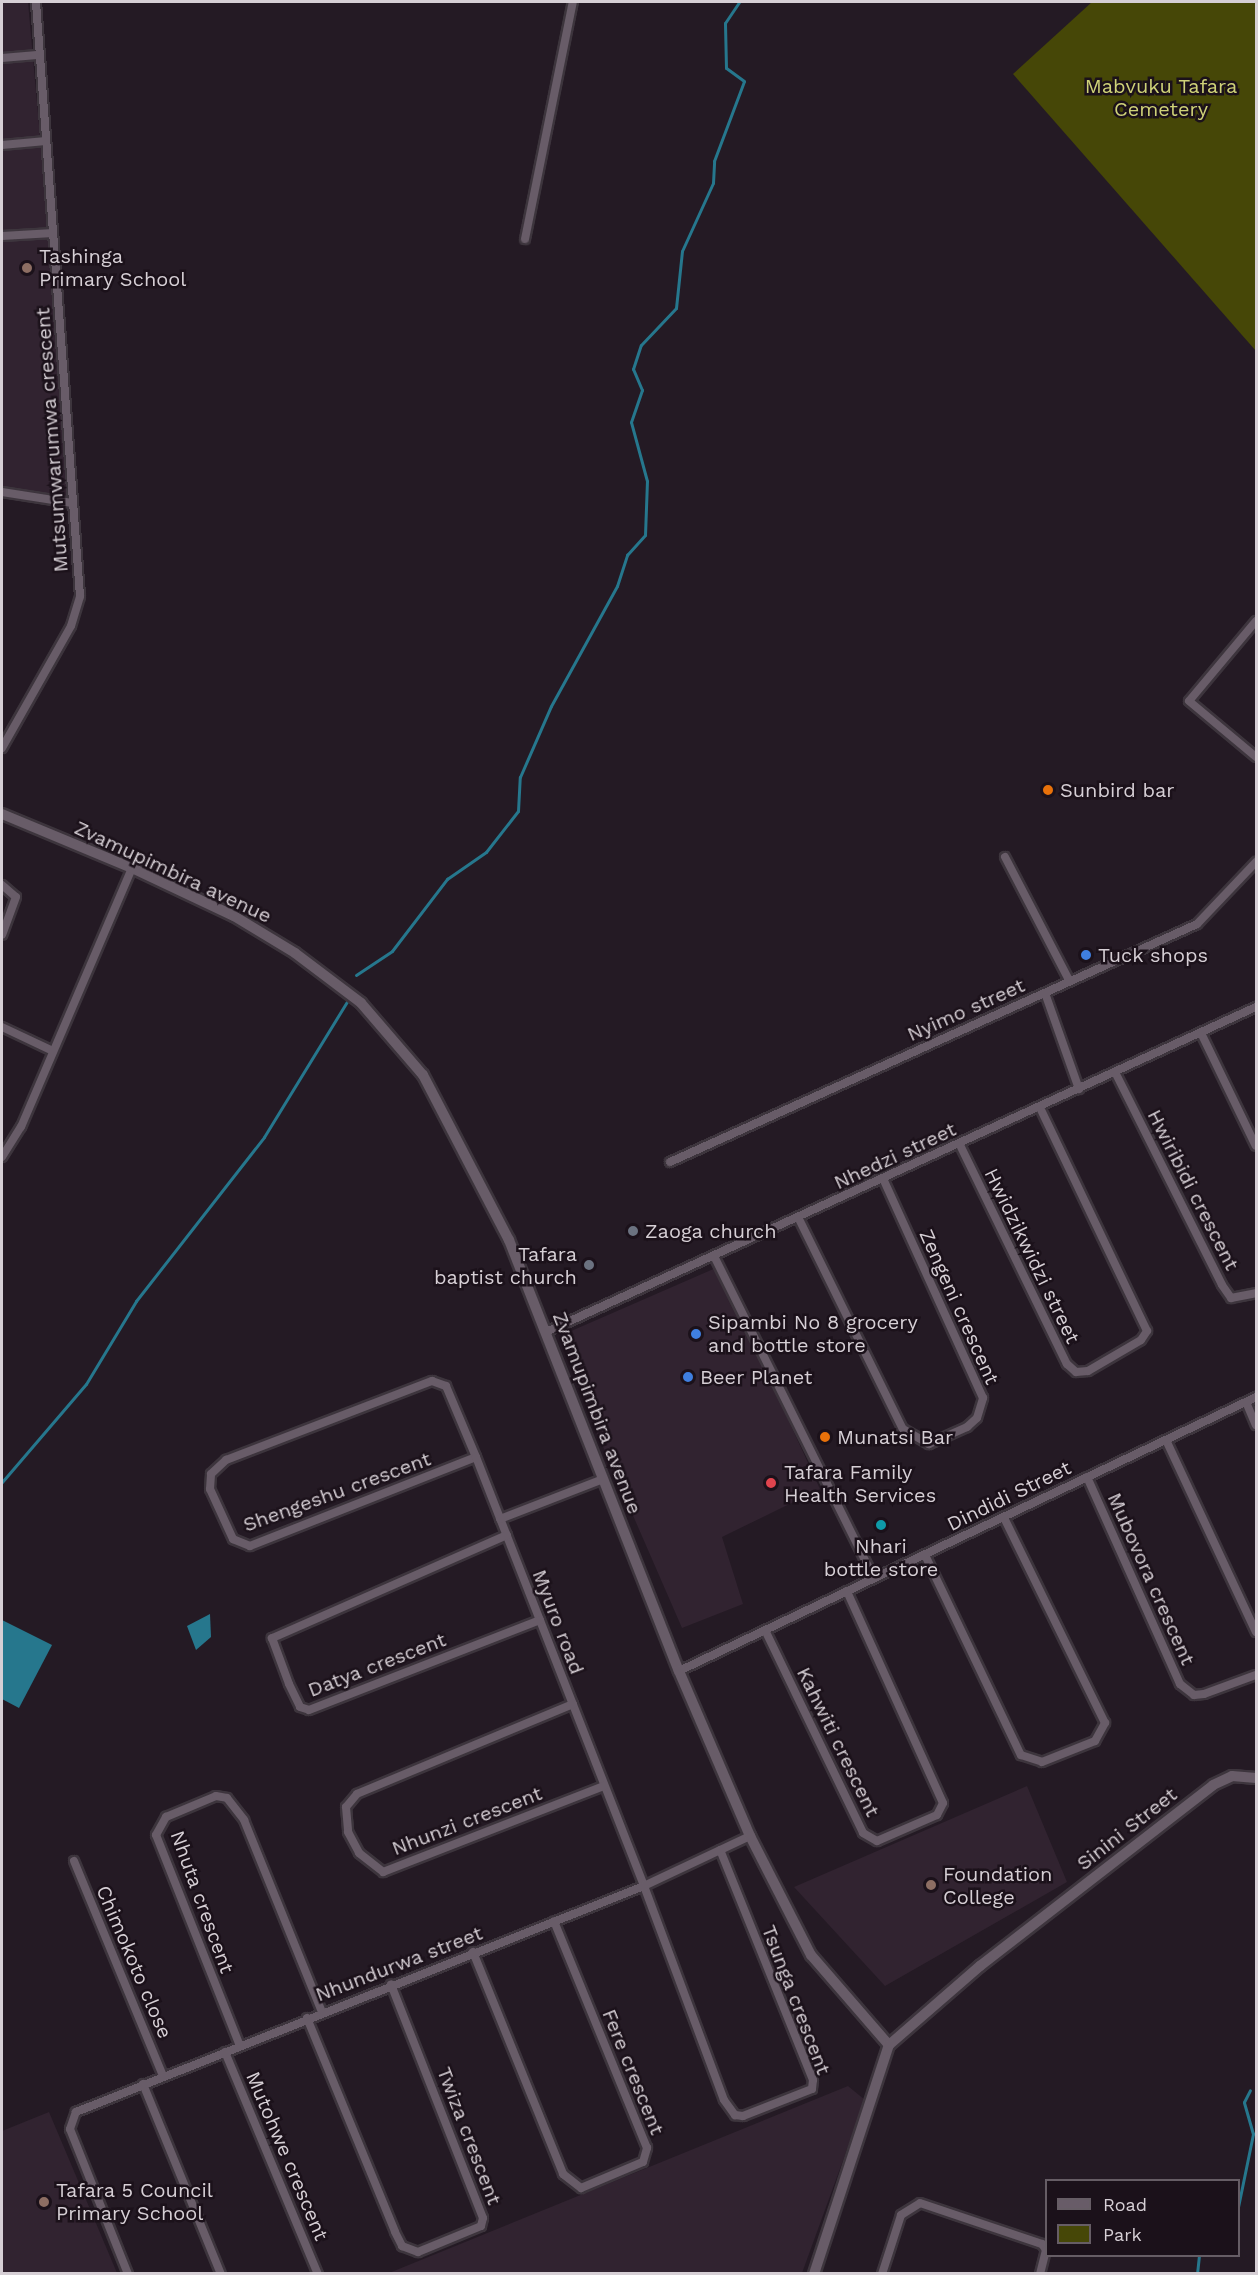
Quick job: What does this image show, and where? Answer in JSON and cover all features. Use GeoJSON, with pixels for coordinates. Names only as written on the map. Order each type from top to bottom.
{"type":"FeatureCollection","features":[{"type":"Feature","properties":{"kind":"street","name":"Mutsumwarumwa crescent"},"geometry":{"type":"LineString","coordinates":[[2,748],[77,609],[72,503],[36,2]]}},
{"type":"Feature","properties":{"kind":"street"},"geometry":{"type":"LineString","coordinates":[[525,239],[573,2]]}},
{"type":"Feature","properties":{"kind":"street"},"geometry":{"type":"LineString","coordinates":[[2,58],[40,55]]}},
{"type":"Feature","properties":{"kind":"street"},"geometry":{"type":"LineString","coordinates":[[2,145],[46,141]]}},
{"type":"Feature","properties":{"kind":"street"},"geometry":{"type":"LineString","coordinates":[[2,236],[53,233]]}},
{"type":"Feature","properties":{"kind":"street"},"geometry":{"type":"LineString","coordinates":[[2,492],[72,503]]}},
{"type":"Feature","properties":{"kind":"street"},"geometry":{"type":"LineString","coordinates":[[1256,754],[1189,701],[1257,621]]}},
{"type":"Feature","properties":{"kind":"street","name":"Zvamupimbira avenue"},"geometry":{"type":"LineString","coordinates":[[2,814],[132,868],[234,916],[295,953],[361,1003],[392,1035],[459,1136],[546,1332],[679,1671],[750,1836],[811,1954],[889,2044]]}},
{"type":"Feature","properties":{"kind":"street"},"geometry":{"type":"LineString","coordinates":[[1005,857],[1069,980]]}},
{"type":"Feature","properties":{"kind":"street","name":"Nyimo street"},"geometry":{"type":"LineString","coordinates":[[670,1162],[1197,924],[1257,862]]}},
{"type":"Feature","properties":{"kind":"street"},"geometry":{"type":"LineString","coordinates":[[2,1157],[21,1127],[132,868]]}},
{"type":"Feature","properties":{"kind":"street"},"geometry":{"type":"LineString","coordinates":[[2,935],[15,903],[6,887]]}},
{"type":"Feature","properties":{"kind":"street"},"geometry":{"type":"LineString","coordinates":[[1045,993],[1079,1089]]}},
{"type":"Feature","properties":{"kind":"street","name":"Nhedzi street"},"geometry":{"type":"LineString","coordinates":[[546,1332],[715,1258],[1115,1072],[1202,1035],[1257,1007]]}},
{"type":"Feature","properties":{"kind":"street"},"geometry":{"type":"LineString","coordinates":[[2,1027],[52,1051]]}},
{"type":"Feature","properties":{"kind":"street"},"geometry":{"type":"LineString","coordinates":[[1202,1035],[1257,1146]]}},
{"type":"Feature","properties":{"kind":"street","name":"Hwiribidi crescent"},"geometry":{"type":"LineString","coordinates":[[1115,1072],[1222,1285],[1231,1298],[1257,1293]]}},
{"type":"Feature","properties":{"kind":"street","name":"Hwidzikwidzi street"},"geometry":{"type":"LineString","coordinates":[[960,1145],[1067,1364],[1076,1372],[1088,1371],[1141,1340],[1146,1331],[1040,1108]]}},
{"type":"Feature","properties":{"kind":"street","name":"Zengeni crescent"},"geometry":{"type":"LineString","coordinates":[[799,1219],[903,1429],[929,1444],[967,1427],[977,1418],[983,1398],[883,1179]]}},
{"type":"Feature","properties":{"kind":"street"},"geometry":{"type":"LineString","coordinates":[[715,1258],[874,1578]]}},
{"type":"Feature","properties":{"kind":"street","name":"Shengeshu crescent"},"geometry":{"type":"LineString","coordinates":[[432,1382],[218,1465],[210,1489],[220,1519],[233,1539],[250,1546],[476,1457]]}},
{"type":"Feature","properties":{"kind":"street","name":"Myuro road"},"geometry":{"type":"LineString","coordinates":[[432,1382],[446,1386],[476,1457],[644,1886]]}},
{"type":"Feature","properties":{"kind":"street","name":"Dindidi Street"},"geometry":{"type":"LineString","coordinates":[[679,1671],[1257,1397]]}},
{"type":"Feature","properties":{"kind":"street"},"geometry":{"type":"LineString","coordinates":[[1246,1402],[1257,1425]]}},
{"type":"Feature","properties":{"kind":"street"},"geometry":{"type":"LineString","coordinates":[[1166,1440],[1257,1632]]}},
{"type":"Feature","properties":{"kind":"street","name":"Mubovora crescent"},"geometry":{"type":"LineString","coordinates":[[1087,1477],[1180,1684],[1194,1695],[1204,1694],[1257,1676]]}},
{"type":"Feature","properties":{"kind":"street"},"geometry":{"type":"LineString","coordinates":[[500,1519],[603,1479]]}},
{"type":"Feature","properties":{"kind":"street"},"geometry":{"type":"LineString","coordinates":[[925,1556],[1021,1755],[1042,1761],[1095,1741],[1105,1723],[1004,1518]]}},
{"type":"Feature","properties":{"kind":"street","name":"Datya crescent"},"geometry":{"type":"LineString","coordinates":[[507,1535],[272,1638],[289,1684],[300,1707],[309,1710],[540,1620]]}},
{"type":"Feature","properties":{"kind":"street","name":"Kahwiti crescent"},"geometry":{"type":"LineString","coordinates":[[765,1630],[863,1833],[877,1841],[937,1815],[943,1803],[847,1592]]}},
{"type":"Feature","properties":{"kind":"street","name":"Nhunzi crescent"},"geometry":{"type":"LineString","coordinates":[[573,1704],[357,1794],[346,1807],[348,1832],[359,1853],[383,1872],[604,1786]]}},
{"type":"Feature","properties":{"kind":"street","name":"Sinini Street"},"geometry":{"type":"LineString","coordinates":[[889,2044],[980,1966],[1213,1785],[1232,1776],[1257,1778]]}},
{"type":"Feature","properties":{"kind":"street","name":"Nhuta crescent"},"geometry":{"type":"LineString","coordinates":[[240,2046],[156,1836],[166,1817],[216,1796],[227,1798],[244,1820],[322,2012]]}},
{"type":"Feature","properties":{"kind":"street","name":"Nhundurwa street"},"geometry":{"type":"LineString","coordinates":[[128,2274],[70,2129],[76,2112],[391,1984],[644,1886],[750,1836]]}},
{"type":"Feature","properties":{"kind":"street","name":"Tsunga crescent"},"geometry":{"type":"LineString","coordinates":[[644,1886],[728,2108],[743,2116],[812,2089],[812,2076],[720,1850]]}},
{"type":"Feature","properties":{"kind":"street","name":"Chimokoto close"},"geometry":{"type":"LineString","coordinates":[[74,1861],[163,2076]]}},
{"type":"Feature","properties":{"kind":"street","name":"Fere crescent"},"geometry":{"type":"LineString","coordinates":[[473,1952],[563,2174],[581,2188],[643,2162],[647,2148],[554,1921]]}},
{"type":"Feature","properties":{"kind":"street","name":"Twiza crescent"},"geometry":{"type":"LineString","coordinates":[[307,2018],[394,2232],[402,2246],[418,2252],[481,2226],[483,2218],[391,1984]]}},
{"type":"Feature","properties":{"kind":"street"},"geometry":{"type":"LineString","coordinates":[[814,2274],[889,2044]]}},
{"type":"Feature","properties":{"kind":"street","name":"Mutohwe crescent"},"geometry":{"type":"LineString","coordinates":[[225,2052],[318,2274]]}},
{"type":"Feature","properties":{"kind":"street"},"geometry":{"type":"LineString","coordinates":[[143,2084],[221,2274]]}},
{"type":"Feature","properties":{"kind":"street"},"geometry":{"type":"LineString","coordinates":[[882,2274],[901,2215],[920,2203],[1042,2244],[1045,2248]]}},
{"type":"Feature","properties":{"kind":"street"},"geometry":{"type":"LineString","coordinates":[[1040,2274],[1045,2254]]}},
{"type":"Feature","properties":{"kind":"shaded area","name":"Tashinga Primary School"},"geometry":{"type":"Polygon","coordinates":[[[2,2],[28,2],[73,506],[2,490],[2,2]]]}},
{"type":"Feature","properties":{"kind":"shaded area"},"geometry":{"type":"Polygon","coordinates":[[[718,1267],[820,1489],[722,1537],[743,1604],[682,1628],[584,1403],[562,1335],[718,1267]]]}},
{"type":"Feature","properties":{"kind":"shaded area","name":"Foundation College"},"geometry":{"type":"Polygon","coordinates":[[[1027,1786],[1067,1882],[885,1986],[794,1887],[1027,1786]]]}},
{"type":"Feature","properties":{"kind":"shaded area"},"geometry":{"type":"Polygon","coordinates":[[[848,2086],[865,2100],[802,2273],[389,2273],[848,2086]]]}},
{"type":"Feature","properties":{"kind":"shaded area","name":"Tafara 5 Council Primary School"},"geometry":{"type":"Polygon","coordinates":[[[49,2112],[117,2273],[2,2273],[2,2131],[49,2112]]]}},
{"type":"Feature","properties":{"kind":"green space","name":"Mabvuku Tafara Cemetery"},"geometry":{"type":"Polygon","coordinates":[[[1092,2],[1256,2],[1256,351],[1013,74],[1092,2]]]}},
{"type":"Feature","properties":{"kind":"water"},"geometry":{"type":"Polygon","coordinates":[[[210,1614],[211,1637],[196,1650],[187,1626],[210,1614]]]}},
{"type":"Feature","properties":{"kind":"water"},"geometry":{"type":"Polygon","coordinates":[[[2,1620],[52,1645],[19,1708],[2,1699],[2,1620]]]}},
{"type":"Feature","properties":{"kind":"waterway"},"geometry":{"type":"LineString","coordinates":[[356,975],[392,951],[447,879],[486,852],[518,811],[520,777],[551,706],[617,586],[627,555],[645,535],[647,481],[631,422],[642,390],[633,369],[641,345],[676,308],[682,251],[713,183],[714,161],[744,81],[726,68],[725,23],[739,2]]}},
{"type":"Feature","properties":{"kind":"waterway"},"geometry":{"type":"LineString","coordinates":[[2,1482],[86,1384],[136,1301],[264,1137],[348,1000]]}},
{"type":"Feature","properties":{"kind":"waterway"},"geometry":{"type":"LineString","coordinates":[[1240,2197],[1253,2134],[1244,2102],[1250,2090]]}},
{"type":"Feature","properties":{"kind":"waterway"},"geometry":{"type":"LineString","coordinates":[[1197,2274],[1199,2257]]}},
{"type":"Feature","properties":{"kind":"place","name":"Tashinga Primary School"},"geometry":{"type":"Point","coordinates":[27,268]}},
{"type":"Feature","properties":{"kind":"place","name":"Sunbird bar"},"geometry":{"type":"Point","coordinates":[1048,790]}},
{"type":"Feature","properties":{"kind":"place","name":"Tuck shops"},"geometry":{"type":"Point","coordinates":[1086,955]}},
{"type":"Feature","properties":{"kind":"place","name":"Zaoga church"},"geometry":{"type":"Point","coordinates":[633,1231]}},
{"type":"Feature","properties":{"kind":"place","name":"Tafara baptist church"},"geometry":{"type":"Point","coordinates":[589,1265]}},
{"type":"Feature","properties":{"kind":"place","name":"Sipambi No 8 grocery and bottle store"},"geometry":{"type":"Point","coordinates":[696,1334]}},
{"type":"Feature","properties":{"kind":"place","name":"Beer Planet"},"geometry":{"type":"Point","coordinates":[688,1377]}},
{"type":"Feature","properties":{"kind":"place","name":"Munatsi Bar"},"geometry":{"type":"Point","coordinates":[825,1437]}},
{"type":"Feature","properties":{"kind":"place","name":"Tafara Family Health Services"},"geometry":{"type":"Point","coordinates":[771,1483]}},
{"type":"Feature","properties":{"kind":"place","name":"Nhari bottle store"},"geometry":{"type":"Point","coordinates":[881,1525]}},
{"type":"Feature","properties":{"kind":"place","name":"Foundation College"},"geometry":{"type":"Point","coordinates":[931,1885]}},
{"type":"Feature","properties":{"kind":"place","name":"Tafara 5 Council Primary School"},"geometry":{"type":"Point","coordinates":[44,2202]}}]}
